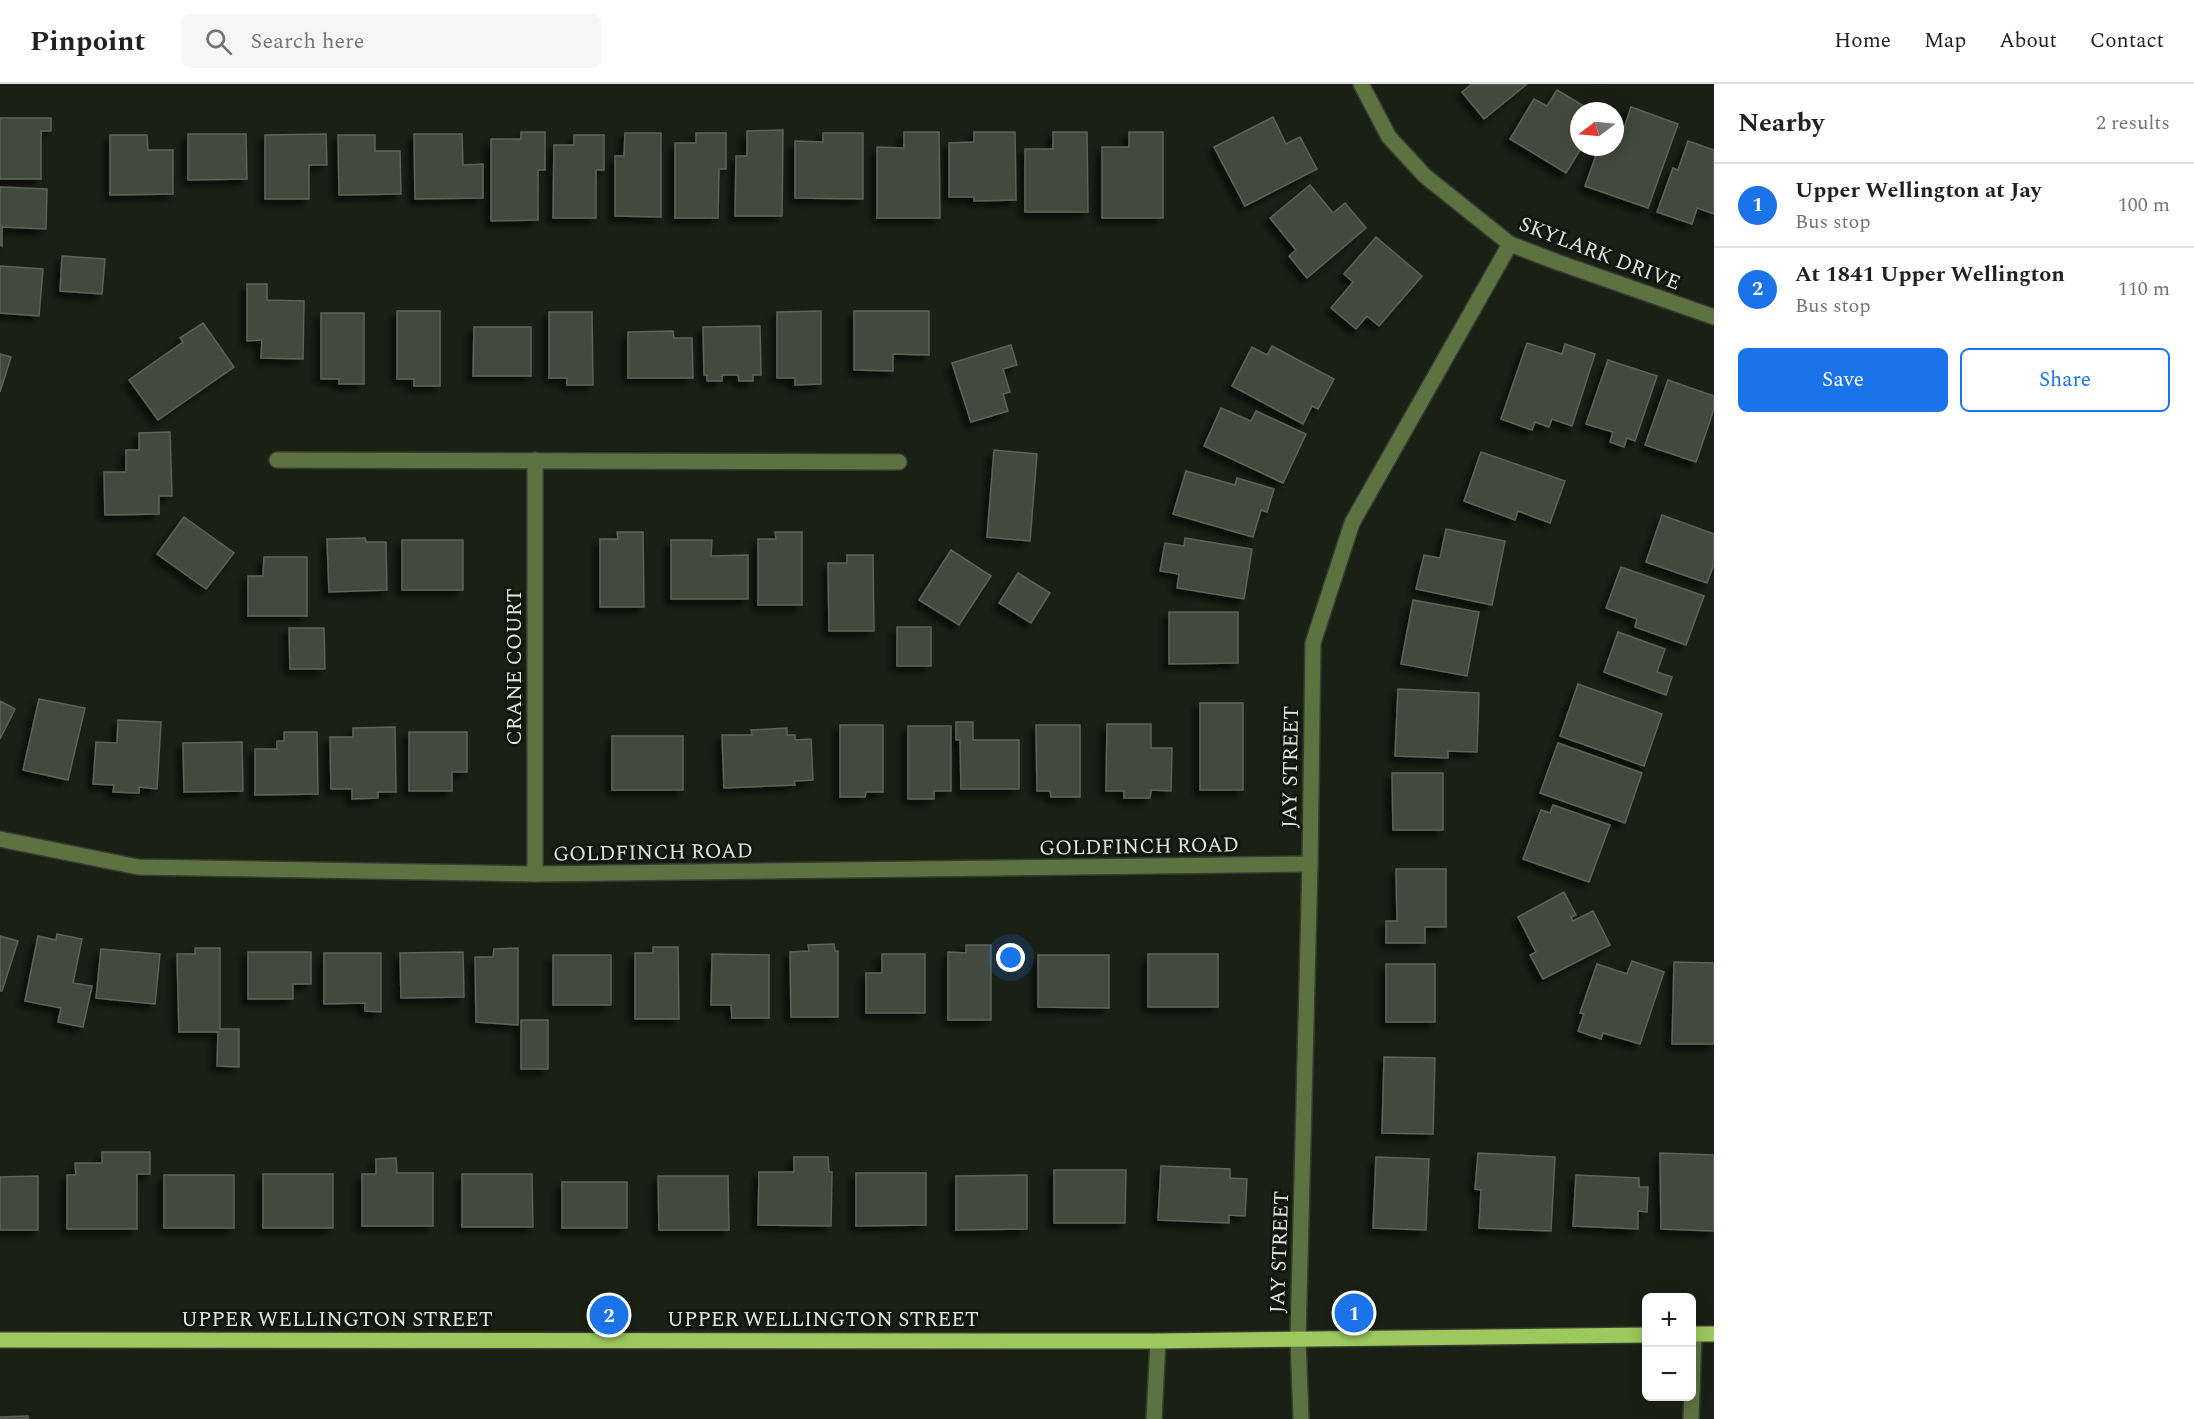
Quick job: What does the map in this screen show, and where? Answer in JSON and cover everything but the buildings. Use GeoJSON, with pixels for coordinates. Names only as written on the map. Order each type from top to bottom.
{"type":"FeatureCollection","features":[{"type":"Feature","properties":{"kind":"main road"},"geometry":{"type":"LineString","coordinates":[[1696,1334],[1714,1334]]}},
{"type":"Feature","properties":{"kind":"main road","name":"UPPER WELLINGTON STREET"},"geometry":{"type":"LineString","coordinates":[[0,1340],[1158,1341],[1642,1335]]}},
{"type":"Feature","properties":{"kind":"street","name":"SKYLARK DRIVE"},"geometry":{"type":"LineString","coordinates":[[1361,84],[1389,137],[1425,176],[1510,244],[1714,317]]}},
{"type":"Feature","properties":{"kind":"street","name":"JAY STREET"},"geometry":{"type":"LineString","coordinates":[[1301,1419],[1298,1338],[1313,643],[1352,523],[1510,244]]}},
{"type":"Feature","properties":{"kind":"street"},"geometry":{"type":"LineString","coordinates":[[277,460],[899,462]]}},
{"type":"Feature","properties":{"kind":"street","name":"CRANE COURT"},"geometry":{"type":"LineString","coordinates":[[535,460],[535,874]]}},
{"type":"Feature","properties":{"kind":"street","name":"GOLDFINCH ROAD"},"geometry":{"type":"LineString","coordinates":[[0,839],[138,867],[535,874],[1310,864]]}},
{"type":"Feature","properties":{"kind":"street"},"geometry":{"type":"LineString","coordinates":[[1154,1419],[1158,1341]]}},
{"type":"Feature","properties":{"kind":"street"},"geometry":{"type":"LineString","coordinates":[[1691,1419],[1693,1347]]}},
{"type":"Feature","properties":{"kind":"place","name":"Upper Wellington at Jay"},"geometry":{"type":"Point","coordinates":[1354,1313]}},
{"type":"Feature","properties":{"kind":"place","name":"At 1841 Upper Wellington"},"geometry":{"type":"Point","coordinates":[609,1315]}}]}
